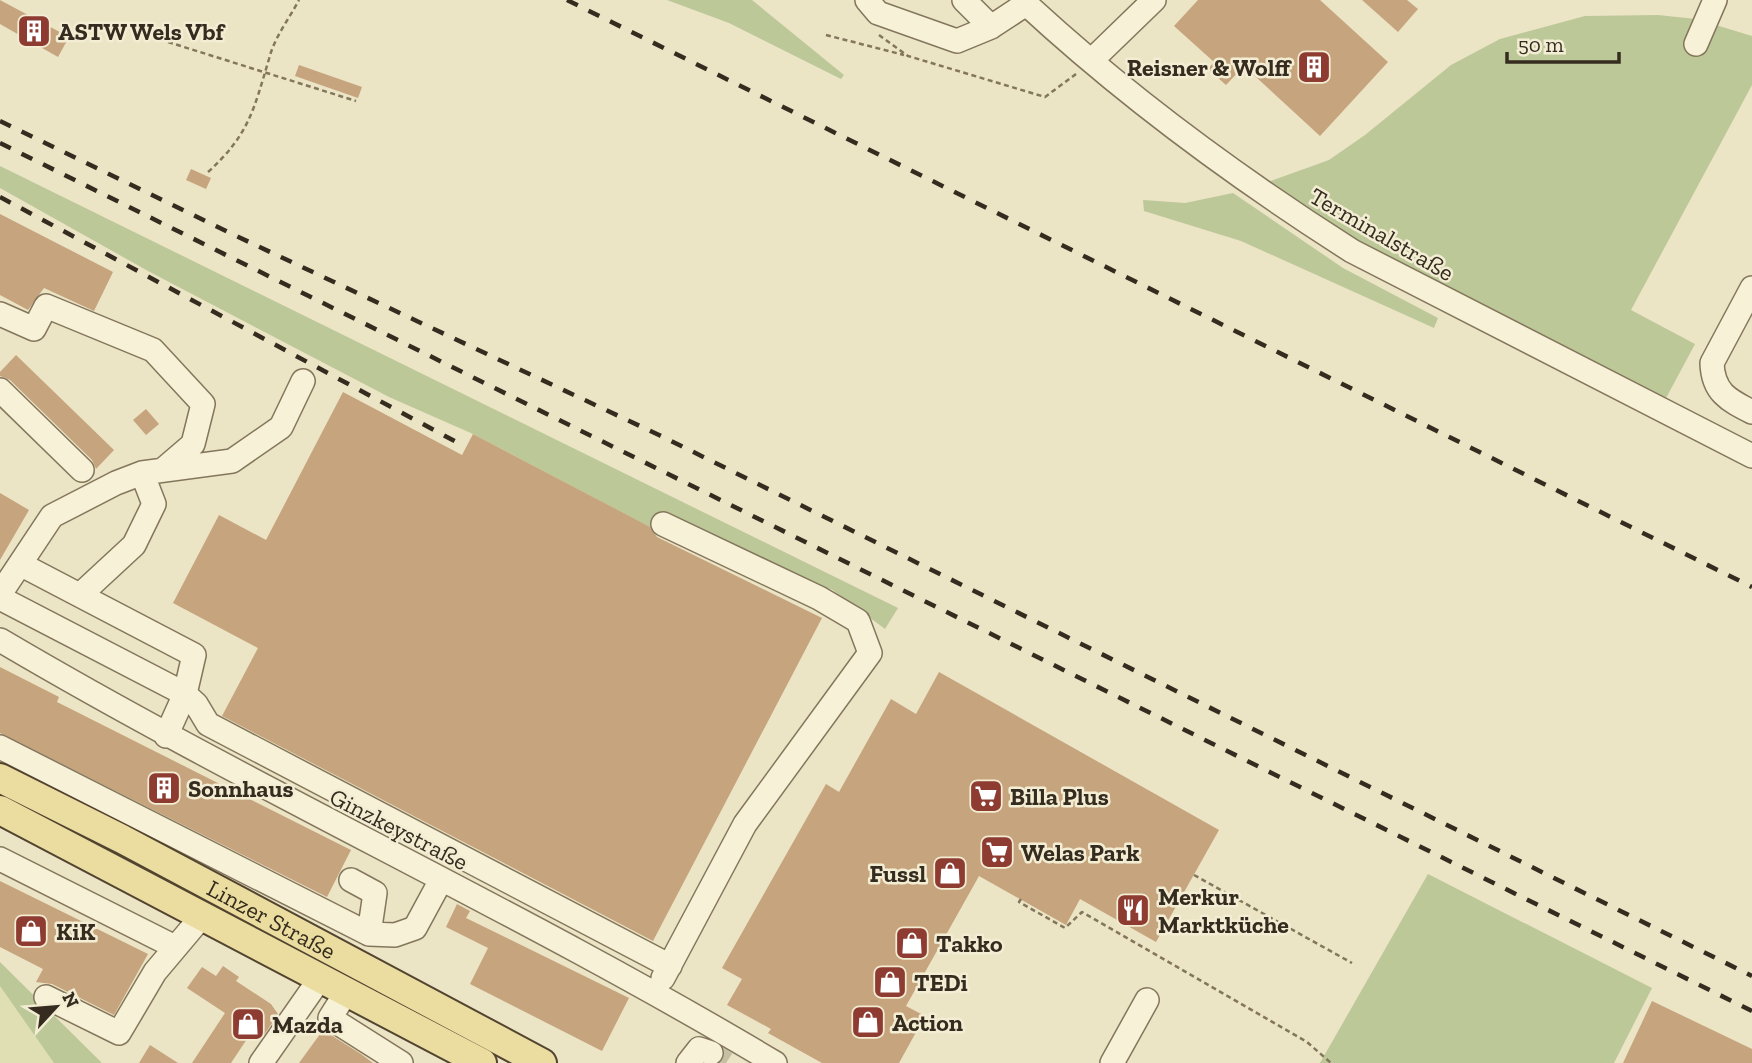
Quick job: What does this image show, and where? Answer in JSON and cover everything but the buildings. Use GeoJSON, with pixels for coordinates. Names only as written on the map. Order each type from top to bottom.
{"type":"FeatureCollection","features":[{"type":"Feature","properties":{"kind":"main road","name":"Linzer Straße"},"geometry":{"type":"LineString","coordinates":[[0,778],[122,839],[542,1063]]}},
{"type":"Feature","properties":{"kind":"main road","name":"Linzer Straße"},"geometry":{"type":"LineString","coordinates":[[0,810],[482,1063]]}},
{"type":"Feature","properties":{"kind":"street"},"geometry":{"type":"LineString","coordinates":[[867,0],[878,13],[957,41],[991,27],[1024,2]]}},
{"type":"Feature","properties":{"kind":"street"},"geometry":{"type":"LineString","coordinates":[[964,0],[991,27]]}},
{"type":"Feature","properties":{"kind":"street"},"geometry":{"type":"LineString","coordinates":[[1092,60],[1154,0]]}},
{"type":"Feature","properties":{"kind":"street"},"geometry":{"type":"LineString","coordinates":[[1696,44],[1715,0]]}},
{"type":"Feature","properties":{"kind":"street","name":"Terminalstraße"},"geometry":{"type":"LineString","coordinates":[[1024,2],[1171,124],[1297,216],[1352,251],[1752,456]]}},
{"type":"Feature","properties":{"kind":"street"},"geometry":{"type":"LineString","coordinates":[[1752,288],[1713,363],[1713,376],[1723,397],[1752,412]]}},
{"type":"Feature","properties":{"kind":"street"},"geometry":{"type":"LineString","coordinates":[[0,314],[34,329],[46,306],[153,350],[203,404],[193,444],[165,468]]}},
{"type":"Feature","properties":{"kind":"street"},"geometry":{"type":"LineString","coordinates":[[303,381],[281,426],[232,461],[142,473],[116,483],[52,516],[0,596],[185,694],[196,704],[208,724],[670,966]]}},
{"type":"Feature","properties":{"kind":"street"},"geometry":{"type":"LineString","coordinates":[[0,390],[82,470]]}},
{"type":"Feature","properties":{"kind":"street"},"geometry":{"type":"LineString","coordinates":[[80,595],[134,545],[154,504],[142,473]]}},
{"type":"Feature","properties":{"kind":"street"},"geometry":{"type":"LineString","coordinates":[[655,993],[745,824],[870,653],[858,621],[819,598],[663,524]]}},
{"type":"Feature","properties":{"kind":"street"},"geometry":{"type":"LineString","coordinates":[[20,564],[194,655],[185,694],[166,736]]}},
{"type":"Feature","properties":{"kind":"street","name":"Ginzkeystraße"},"geometry":{"type":"LineString","coordinates":[[0,640],[166,736],[655,993],[775,1063]]}},
{"type":"Feature","properties":{"kind":"street"},"geometry":{"type":"LineString","coordinates":[[0,747],[369,934],[395,935],[415,928],[441,880]]}},
{"type":"Feature","properties":{"kind":"street"},"geometry":{"type":"LineString","coordinates":[[414,866],[428,841]]}},
{"type":"Feature","properties":{"kind":"street"},"geometry":{"type":"LineString","coordinates":[[0,859],[175,947]]}},
{"type":"Feature","properties":{"kind":"street"},"geometry":{"type":"LineString","coordinates":[[351,880],[375,893],[369,934]]}},
{"type":"Feature","properties":{"kind":"street"},"geometry":{"type":"LineString","coordinates":[[46,997],[119,1033],[155,972],[203,915]]}},
{"type":"Feature","properties":{"kind":"street"},"geometry":{"type":"LineString","coordinates":[[261,1063],[321,977]]}},
{"type":"Feature","properties":{"kind":"street"},"geometry":{"type":"LineString","coordinates":[[347,991],[330,1018],[401,1063]]}},
{"type":"Feature","properties":{"kind":"street"},"geometry":{"type":"LineString","coordinates":[[1112,1063],[1147,1000]]}},
{"type":"Feature","properties":{"kind":"street"},"geometry":{"type":"LineString","coordinates":[[688,1063],[699,1049],[710,1054]]}},
{"type":"Feature","properties":{"kind":"path"},"geometry":{"type":"LineString","coordinates":[[208,172],[231,151],[242,136],[266,75],[269,57],[299,0]]}},
{"type":"Feature","properties":{"kind":"path"},"geometry":{"type":"LineString","coordinates":[[871,28],[908,57]]}},
{"type":"Feature","properties":{"kind":"path"},"geometry":{"type":"LineString","coordinates":[[826,35],[1045,97],[1092,60]]}},
{"type":"Feature","properties":{"kind":"path"},"geometry":{"type":"LineString","coordinates":[[168,42],[266,75],[356,101]]}},
{"type":"Feature","properties":{"kind":"path"},"geometry":{"type":"LineString","coordinates":[[1194,875],[1352,963]]}},
{"type":"Feature","properties":{"kind":"path"},"geometry":{"type":"LineString","coordinates":[[1021,899],[1019,902],[1065,928],[1083,912],[1307,1042],[1331,1063]]}},
{"type":"Feature","properties":{"kind":"shaded area"},"geometry":{"type":"Polygon","coordinates":[[[0,986],[6,991],[54,1063],[0,1063],[0,986]]]}},
{"type":"Feature","properties":{"kind":"green space"},"geometry":{"type":"Polygon","coordinates":[[[667,0],[752,0],[844,75],[841,79],[729,23],[667,0]]]}},
{"type":"Feature","properties":{"kind":"green space"},"geometry":{"type":"Polygon","coordinates":[[[1658,15],[1696,19],[1752,36],[1752,85],[1631,310],[1695,344],[1665,400],[1358,242],[1265,183],[1329,160],[1365,135],[1451,65],[1500,39],[1585,16],[1658,15]]]}},
{"type":"Feature","properties":{"kind":"green space"},"geometry":{"type":"Polygon","coordinates":[[[0,166],[898,608],[885,629],[831,589],[789,580],[663,511],[653,529],[473,434],[389,397],[148,271],[0,188],[0,166]]]}},
{"type":"Feature","properties":{"kind":"green space"},"geometry":{"type":"Polygon","coordinates":[[[1233,193],[1343,268],[1438,318],[1434,328],[1241,241],[1144,211],[1143,200],[1185,203],[1233,193]]]}},
{"type":"Feature","properties":{"kind":"green space"},"geometry":{"type":"Polygon","coordinates":[[[1428,874],[1652,988],[1614,1063],[1320,1063],[1428,874]]]}},
{"type":"Feature","properties":{"kind":"green space"},"geometry":{"type":"Polygon","coordinates":[[[0,962],[102,1063],[54,1063],[0,986],[0,962]]]}},
{"type":"Feature","properties":{"kind":"tunnel"},"geometry":{"type":"LineString","coordinates":[[711,1053],[726,1063]]}},
{"type":"Feature","properties":{"kind":"railway"},"geometry":{"type":"LineString","coordinates":[[567,0],[1752,587]]}},
{"type":"Feature","properties":{"kind":"railway"},"geometry":{"type":"LineString","coordinates":[[0,121],[232,234],[659,435],[1752,976]]}},
{"type":"Feature","properties":{"kind":"railway"},"geometry":{"type":"LineString","coordinates":[[0,143],[1752,1011]]}},
{"type":"Feature","properties":{"kind":"railway"},"geometry":{"type":"LineString","coordinates":[[0,197],[460,444]]}},
{"type":"Feature","properties":{"kind":"place","name":"ASTW Wels Vbf"},"geometry":{"type":"Point","coordinates":[34,31]}},
{"type":"Feature","properties":{"kind":"place","name":"Reisner & Wolff"},"geometry":{"type":"Point","coordinates":[1314,67]}},
{"type":"Feature","properties":{"kind":"place","name":"Sonnhaus"},"geometry":{"type":"Point","coordinates":[164,788]}},
{"type":"Feature","properties":{"kind":"place","name":"Billa Plus"},"geometry":{"type":"Point","coordinates":[986,796]}},
{"type":"Feature","properties":{"kind":"place","name":"Welas Park"},"geometry":{"type":"Point","coordinates":[997,852]}},
{"type":"Feature","properties":{"kind":"place","name":"Fussl"},"geometry":{"type":"Point","coordinates":[950,873]}},
{"type":"Feature","properties":{"kind":"place","name":"Merkur Marktküche"},"geometry":{"type":"Point","coordinates":[1133,910]}},
{"type":"Feature","properties":{"kind":"place","name":"KiK"},"geometry":{"type":"Point","coordinates":[31,931]}},
{"type":"Feature","properties":{"kind":"place","name":"Takko"},"geometry":{"type":"Point","coordinates":[912,943]}},
{"type":"Feature","properties":{"kind":"place","name":"TEDi"},"geometry":{"type":"Point","coordinates":[890,982]}},
{"type":"Feature","properties":{"kind":"place","name":"Action"},"geometry":{"type":"Point","coordinates":[868,1022]}},
{"type":"Feature","properties":{"kind":"place","name":"Mazda"},"geometry":{"type":"Point","coordinates":[248,1024]}}]}
